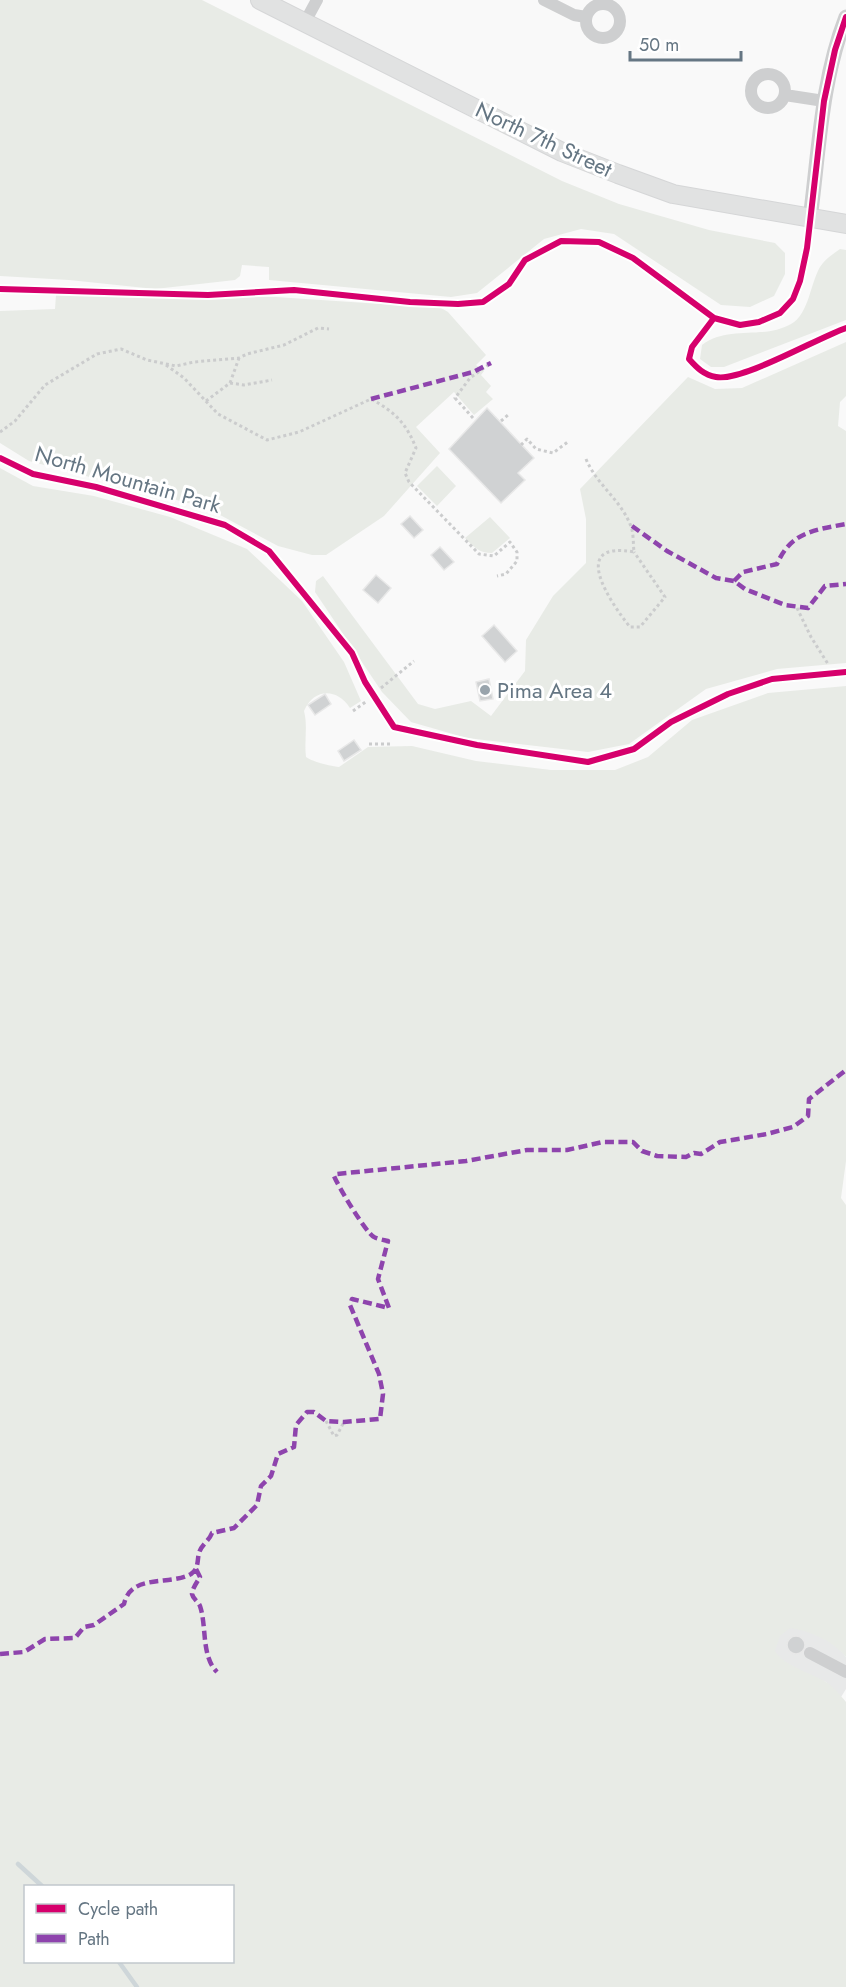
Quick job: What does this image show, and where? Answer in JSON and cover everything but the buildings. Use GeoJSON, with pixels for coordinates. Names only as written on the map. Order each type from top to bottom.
{"type":"FeatureCollection","features":[{"type":"Feature","properties":{"kind":"main road","name":"North 7th Street"},"geometry":{"type":"LineString","coordinates":[[260,0],[562,152],[618,174],[673,194],[846,224]]}},
{"type":"Feature","properties":{"kind":"street"},"geometry":{"type":"LineString","coordinates":[[305,22],[317,0]]}},
{"type":"Feature","properties":{"kind":"street"},"geometry":{"type":"LineString","coordinates":[[544,0],[574,15],[586,17]]}},
{"type":"Feature","properties":{"kind":"street"},"geometry":{"type":"LineString","coordinates":[[810,219],[824,101],[845,25]]}},
{"type":"Feature","properties":{"kind":"street"},"geometry":{"type":"LineString","coordinates":[[785,95],[824,101]]}},
{"type":"Feature","properties":{"kind":"street"},"geometry":{"type":"LineString","coordinates":[[810,1653],[846,1672]]}},
{"type":"Feature","properties":{"kind":"lane"},"geometry":{"type":"LineString","coordinates":[[0,289],[208,295],[294,290],[410,302],[458,304],[483,302],[508,284],[525,260],[561,240],[599,242],[633,258],[714,318],[740,325],[759,322],[780,313],[793,299],[800,281],[810,219]]}},
{"type":"Feature","properties":{"kind":"lane"},"geometry":{"type":"LineString","coordinates":[[714,318],[692,346],[689,359],[698,370],[717,378],[740,375],[846,328]]}},
{"type":"Feature","properties":{"kind":"lane","name":"North Mountain Park"},"geometry":{"type":"LineString","coordinates":[[0,458],[33,474],[107,490],[225,525],[269,551],[352,653],[372,695],[394,727],[477,745],[588,762],[634,749],[671,722],[728,694],[772,679],[846,672]]}},
{"type":"Feature","properties":{"kind":"path"},"geometry":{"type":"LineString","coordinates":[[0,432],[15,421],[45,385],[97,354],[122,349],[166,365],[176,366],[239,358],[284,345],[318,328],[329,329]]}},
{"type":"Feature","properties":{"kind":"path"},"geometry":{"type":"LineString","coordinates":[[206,401],[230,383],[239,358]]}},
{"type":"Feature","properties":{"kind":"path"},"geometry":{"type":"LineString","coordinates":[[473,418],[455,398],[470,378],[492,363]]}},
{"type":"Feature","properties":{"kind":"path"},"geometry":{"type":"LineString","coordinates":[[166,365],[184,378],[218,414],[267,440],[299,432],[371,399],[393,411],[408,427],[416,448],[405,473],[409,482],[479,554],[494,556],[510,542],[517,552],[517,561],[506,574],[497,576]]}},
{"type":"Feature","properties":{"kind":"path"},"geometry":{"type":"LineString","coordinates":[[230,383],[244,385],[272,380]]}},
{"type":"Feature","properties":{"kind":"path"},"geometry":{"type":"LineString","coordinates":[[501,422],[509,414]]}},
{"type":"Feature","properties":{"kind":"path"},"geometry":{"type":"LineString","coordinates":[[521,445],[526,439],[536,449],[553,453],[569,441]]}},
{"type":"Feature","properties":{"kind":"path"},"geometry":{"type":"LineString","coordinates":[[586,459],[594,477],[615,499],[632,526],[634,552],[664,597],[640,627],[630,627],[619,613],[597,568],[598,559],[604,552],[615,549],[634,552]]}},
{"type":"Feature","properties":{"kind":"path"},"geometry":{"type":"LineString","coordinates":[[797,608],[828,663],[837,667]]}},
{"type":"Feature","properties":{"kind":"path"},"geometry":{"type":"LineString","coordinates":[[353,711],[414,661]]}},
{"type":"Feature","properties":{"kind":"path"},"geometry":{"type":"LineString","coordinates":[[369,744],[393,744]]}},
{"type":"Feature","properties":{"kind":"path"},"geometry":{"type":"LineString","coordinates":[[326,1421],[334,1436],[338,1435],[344,1422]]}},
{"type":"Feature","properties":{"kind":"shaded area"},"geometry":{"type":"Polygon","coordinates":[[[0,0],[202,0],[562,181],[619,204],[709,230],[775,243],[785,253],[785,274],[774,296],[750,307],[721,305],[614,234],[581,229],[544,239],[477,293],[451,297],[269,280],[269,267],[242,265],[240,276],[235,280],[155,289],[0,276],[0,0]]]}},
{"type":"Feature","properties":{"kind":"shaded area"},"geometry":{"type":"Polygon","coordinates":[[[840,249],[846,250],[846,320],[724,367],[711,367],[700,359],[702,345],[712,339],[780,329],[791,324],[802,313],[820,267],[826,259],[840,249]]]}},
{"type":"Feature","properties":{"kind":"shaded area"},"geometry":{"type":"Polygon","coordinates":[[[56,295],[276,297],[441,308],[448,312],[486,355],[476,365],[484,371],[481,375],[491,386],[486,392],[493,399],[474,415],[454,392],[416,427],[440,453],[384,516],[326,555],[312,555],[278,546],[207,508],[29,461],[0,443],[0,311],[55,309],[56,295]]]}},
{"type":"Feature","properties":{"kind":"shaded area"},"geometry":{"type":"Polygon","coordinates":[[[846,342],[846,396],[840,402],[838,426],[846,431],[846,663],[777,669],[706,689],[629,744],[588,752],[467,738],[411,722],[382,692],[315,592],[316,581],[323,576],[418,704],[435,709],[471,701],[491,716],[525,671],[526,640],[553,596],[586,563],[586,519],[580,489],[688,377],[715,389],[742,388],[846,342]]]}},
{"type":"Feature","properties":{"kind":"shaded area"},"geometry":{"type":"Polygon","coordinates":[[[437,466],[456,486],[437,506],[417,486],[437,466]]]}},
{"type":"Feature","properties":{"kind":"shaded area"},"geometry":{"type":"Polygon","coordinates":[[[0,468],[33,486],[94,496],[170,517],[247,549],[302,601],[344,662],[361,701],[350,708],[339,697],[326,693],[308,703],[304,711],[306,757],[326,765],[339,767],[368,747],[412,746],[476,761],[551,770],[615,770],[648,757],[692,720],[768,693],[846,686],[846,1161],[841,1198],[846,1205],[846,1657],[835,1646],[821,1638],[790,1628],[780,1636],[775,1651],[791,1665],[829,1684],[846,1702],[846,1987],[0,1987],[0,468]]]}},
{"type":"Feature","properties":{"kind":"shaded area"},"geometry":{"type":"Polygon","coordinates":[[[490,517],[510,538],[492,553],[487,553],[474,547],[465,538],[490,517]]]}},
{"type":"Feature","properties":{"kind":"shaded area"},"geometry":{"type":"Polygon","coordinates":[[[791,1617],[837,1646],[846,1657],[846,1689],[841,1697],[826,1682],[791,1673],[768,1652],[791,1617]]]}},
{"type":"Feature","properties":{"kind":"waterway"},"geometry":{"type":"LineString","coordinates":[[18,1864],[41,1885]]}},
{"type":"Feature","properties":{"kind":"waterway"},"geometry":{"type":"LineString","coordinates":[[120,1963],[137,1987]]}},
{"type":"Feature","properties":{"kind":"marked path"},"geometry":{"type":"LineString","coordinates":[[371,399],[473,372],[491,363]]}},
{"type":"Feature","properties":{"kind":"marked path"},"geometry":{"type":"LineString","coordinates":[[734,581],[743,572],[777,564],[789,545],[805,534],[846,524]]}},
{"type":"Feature","properties":{"kind":"marked path"},"geometry":{"type":"LineString","coordinates":[[632,526],[667,551],[716,578],[734,581],[745,589],[785,605],[808,608],[825,586],[846,584]]}},
{"type":"Feature","properties":{"kind":"marked path"},"geometry":{"type":"LineString","coordinates":[[0,1654],[24,1652],[45,1639],[75,1638],[84,1627],[94,1625],[124,1604],[128,1594],[134,1588],[194,1572],[200,1550],[212,1533],[234,1528],[257,1505],[261,1486],[271,1476],[278,1454],[294,1447],[296,1425],[307,1412],[314,1412],[326,1421],[380,1419],[383,1394],[379,1374],[350,1305],[352,1299],[389,1308],[378,1279],[388,1241],[375,1238],[370,1234],[334,1176],[466,1161],[527,1150],[567,1150],[603,1142],[633,1142],[642,1151],[657,1156],[686,1157],[694,1153],[701,1154],[720,1142],[793,1127],[808,1116],[809,1099],[846,1070]]}},
{"type":"Feature","properties":{"kind":"marked path"},"geometry":{"type":"LineString","coordinates":[[196,1569],[200,1577],[192,1594],[200,1606],[206,1650],[217,1672]]}},
{"type":"Feature","properties":{"kind":"cycle path"},"geometry":{"type":"LineString","coordinates":[[0,289],[208,295],[294,290],[410,302],[458,304],[483,302],[509,284],[525,260],[561,241],[599,242],[633,258],[714,318],[740,325],[759,322],[780,313],[793,299],[800,281],[807,248],[824,101],[835,50],[846,17]]}},
{"type":"Feature","properties":{"kind":"cycle path"},"geometry":{"type":"LineString","coordinates":[[714,318],[692,347],[689,359],[701,371],[716,377],[743,373],[846,328]]}},
{"type":"Feature","properties":{"kind":"cycle path"},"geometry":{"type":"LineString","coordinates":[[0,458],[33,474],[96,487],[225,525],[269,551],[352,653],[365,682],[394,727],[477,745],[588,762],[634,749],[671,722],[728,694],[772,679],[846,672]]}},
{"type":"Feature","properties":{"kind":"place","name":"Pima Area 4"},"geometry":{"type":"Point","coordinates":[485,690]}}]}
